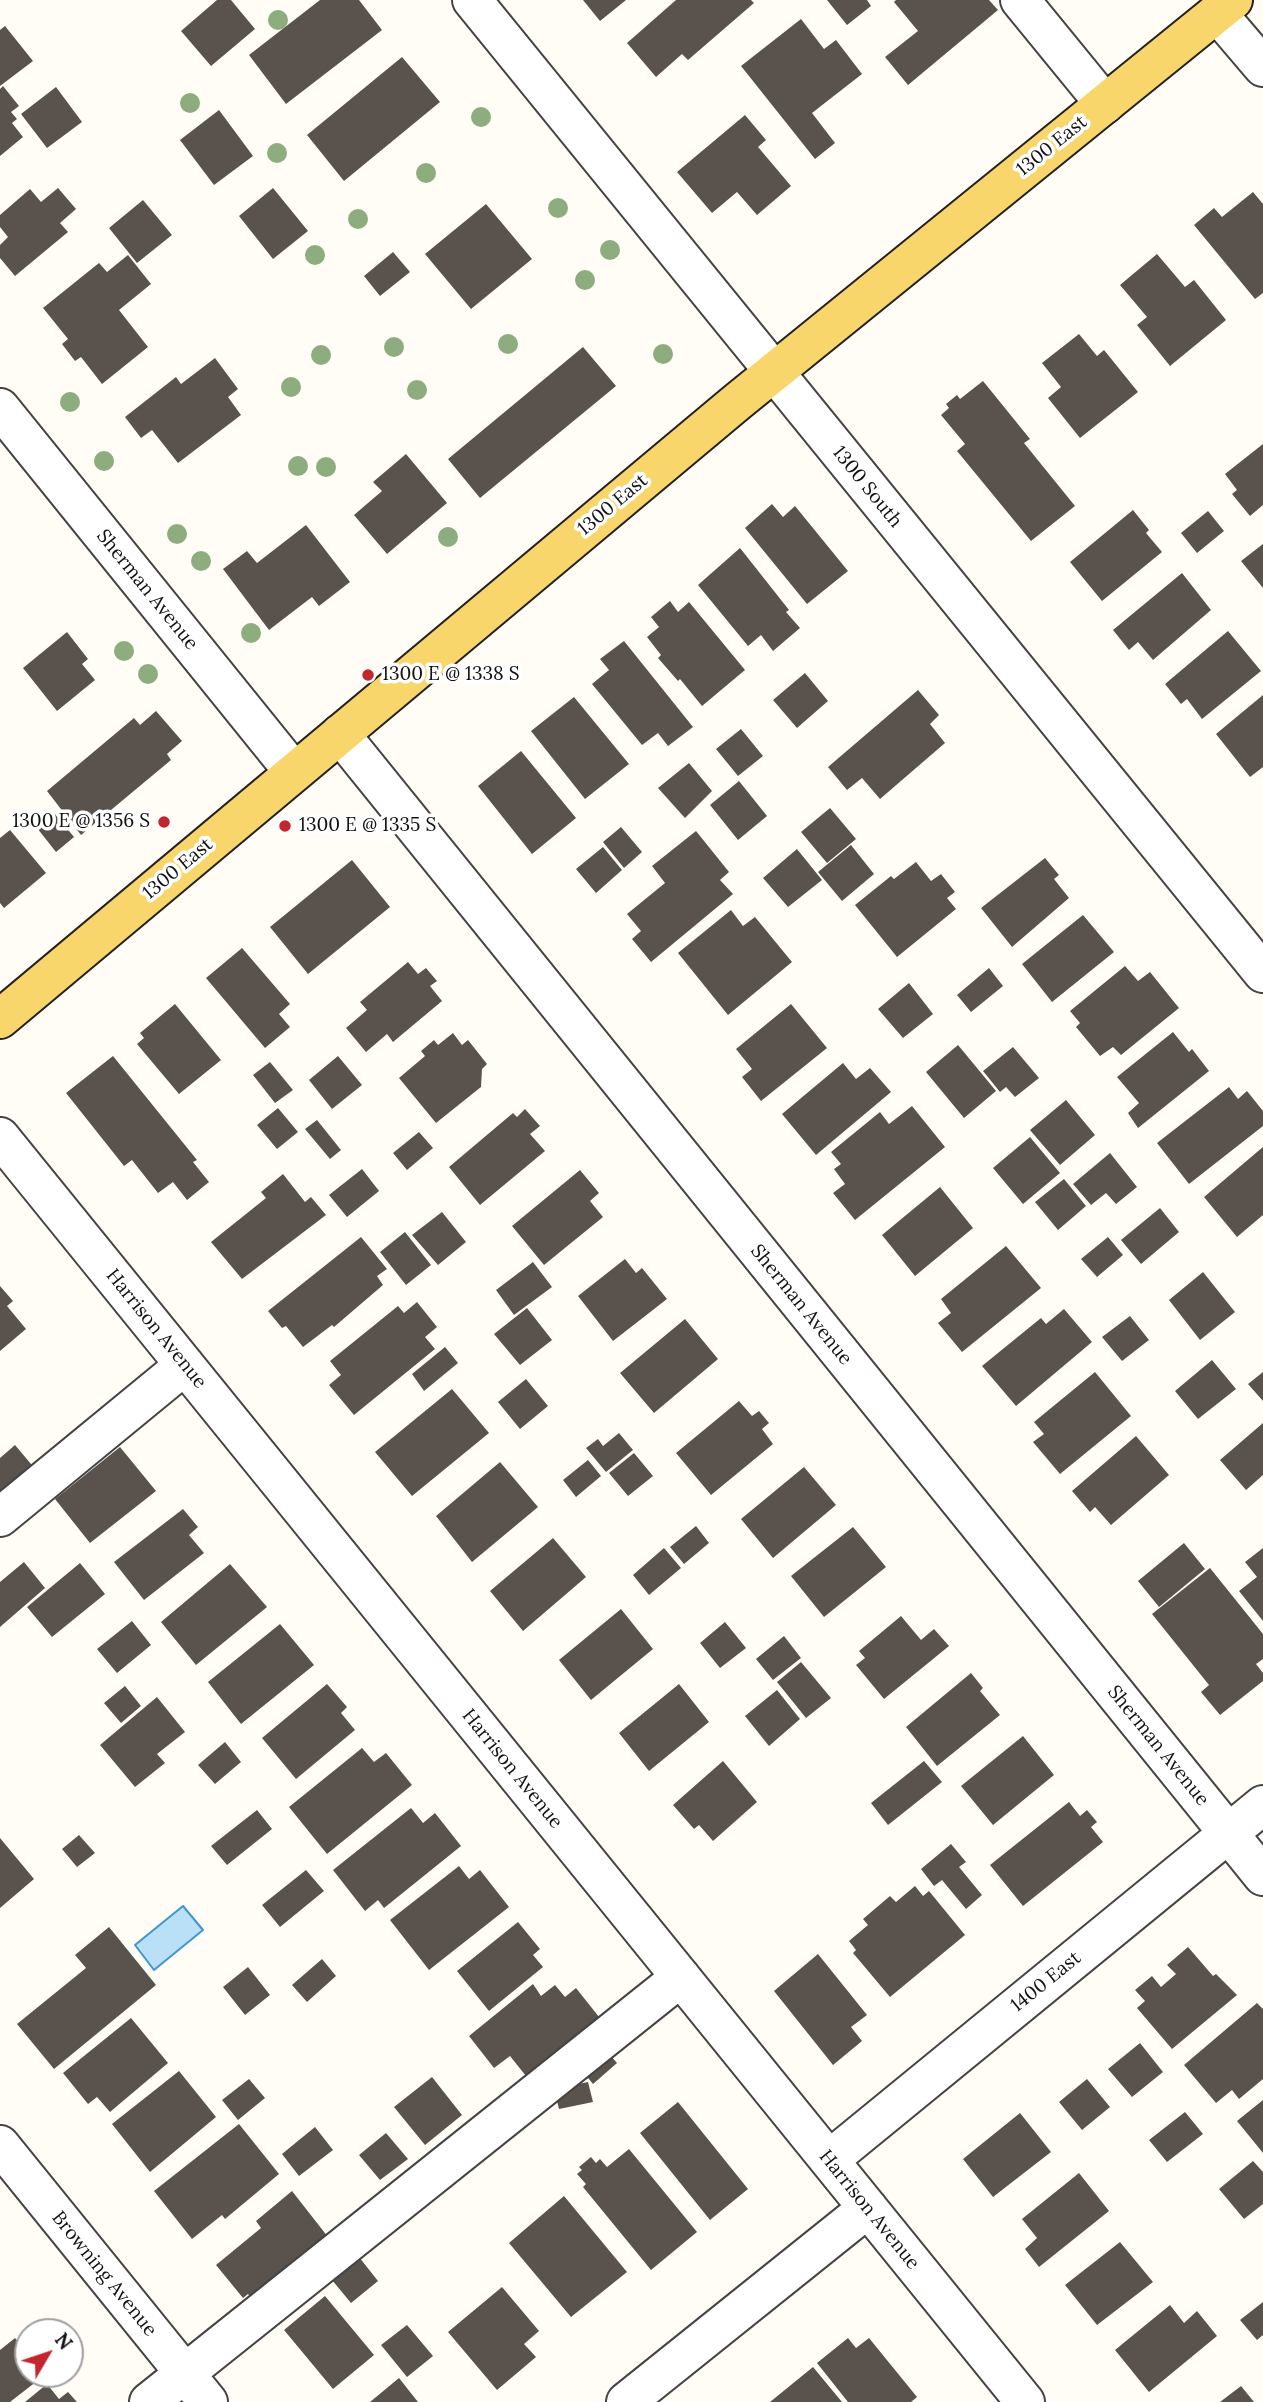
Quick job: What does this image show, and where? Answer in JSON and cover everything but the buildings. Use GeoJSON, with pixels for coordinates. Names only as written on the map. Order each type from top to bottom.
{"type":"FeatureCollection","features":[{"type":"Feature","properties":{"kind":"main road","name":"1300 East"},"geometry":{"type":"LineString","coordinates":[[0,1018],[774,372],[1225,7]]}},
{"type":"Feature","properties":{"kind":"street","name":"1300 South"},"geometry":{"type":"LineString","coordinates":[[472,0],[1263,972]]}},
{"type":"Feature","properties":{"kind":"street"},"geometry":{"type":"LineString","coordinates":[[1020,0],[1105,104]]}},
{"type":"Feature","properties":{"kind":"street"},"geometry":{"type":"LineString","coordinates":[[1225,7],[1263,67]]}},
{"type":"Feature","properties":{"kind":"street","name":"Sherman Avenue"},"geometry":{"type":"LineString","coordinates":[[0,408],[294,772]]}},
{"type":"Feature","properties":{"kind":"street","name":"Sherman Avenue"},"geometry":{"type":"LineString","coordinates":[[340,734],[1263,1876]]}},
{"type":"Feature","properties":{"kind":"street","name":"Harrison Avenue"},"geometry":{"type":"LineString","coordinates":[[0,1137],[1025,2402]]}},
{"type":"Feature","properties":{"kind":"street"},"geometry":{"type":"LineString","coordinates":[[0,1517],[185,1365]]}},
{"type":"Feature","properties":{"kind":"street","name":"1400 East"},"geometry":{"type":"LineString","coordinates":[[828,2160],[1263,1805]]}},
{"type":"Feature","properties":{"kind":"street"},"geometry":{"type":"LineString","coordinates":[[149,2402],[196,2388],[681,1977]]}},
{"type":"Feature","properties":{"kind":"street","name":"Browning Avenue"},"geometry":{"type":"LineString","coordinates":[[0,2145],[196,2388]]}},
{"type":"Feature","properties":{"kind":"street"},"geometry":{"type":"LineString","coordinates":[[626,2402],[868,2208]]}},
{"type":"Feature","properties":{"kind":"water"},"geometry":{"type":"Polygon","coordinates":[[[183,1906],[203,1930],[154,1970],[135,1945],[183,1906]]]}},
{"type":"Feature","properties":{"kind":"place","name":"1300 E @ 1338 S"},"geometry":{"type":"Point","coordinates":[368,675]}},
{"type":"Feature","properties":{"kind":"place","name":"1300 E @ 1356 S"},"geometry":{"type":"Point","coordinates":[164,822]}},
{"type":"Feature","properties":{"kind":"place","name":"1300 E @ 1335 S"},"geometry":{"type":"Point","coordinates":[285,826]}}]}
